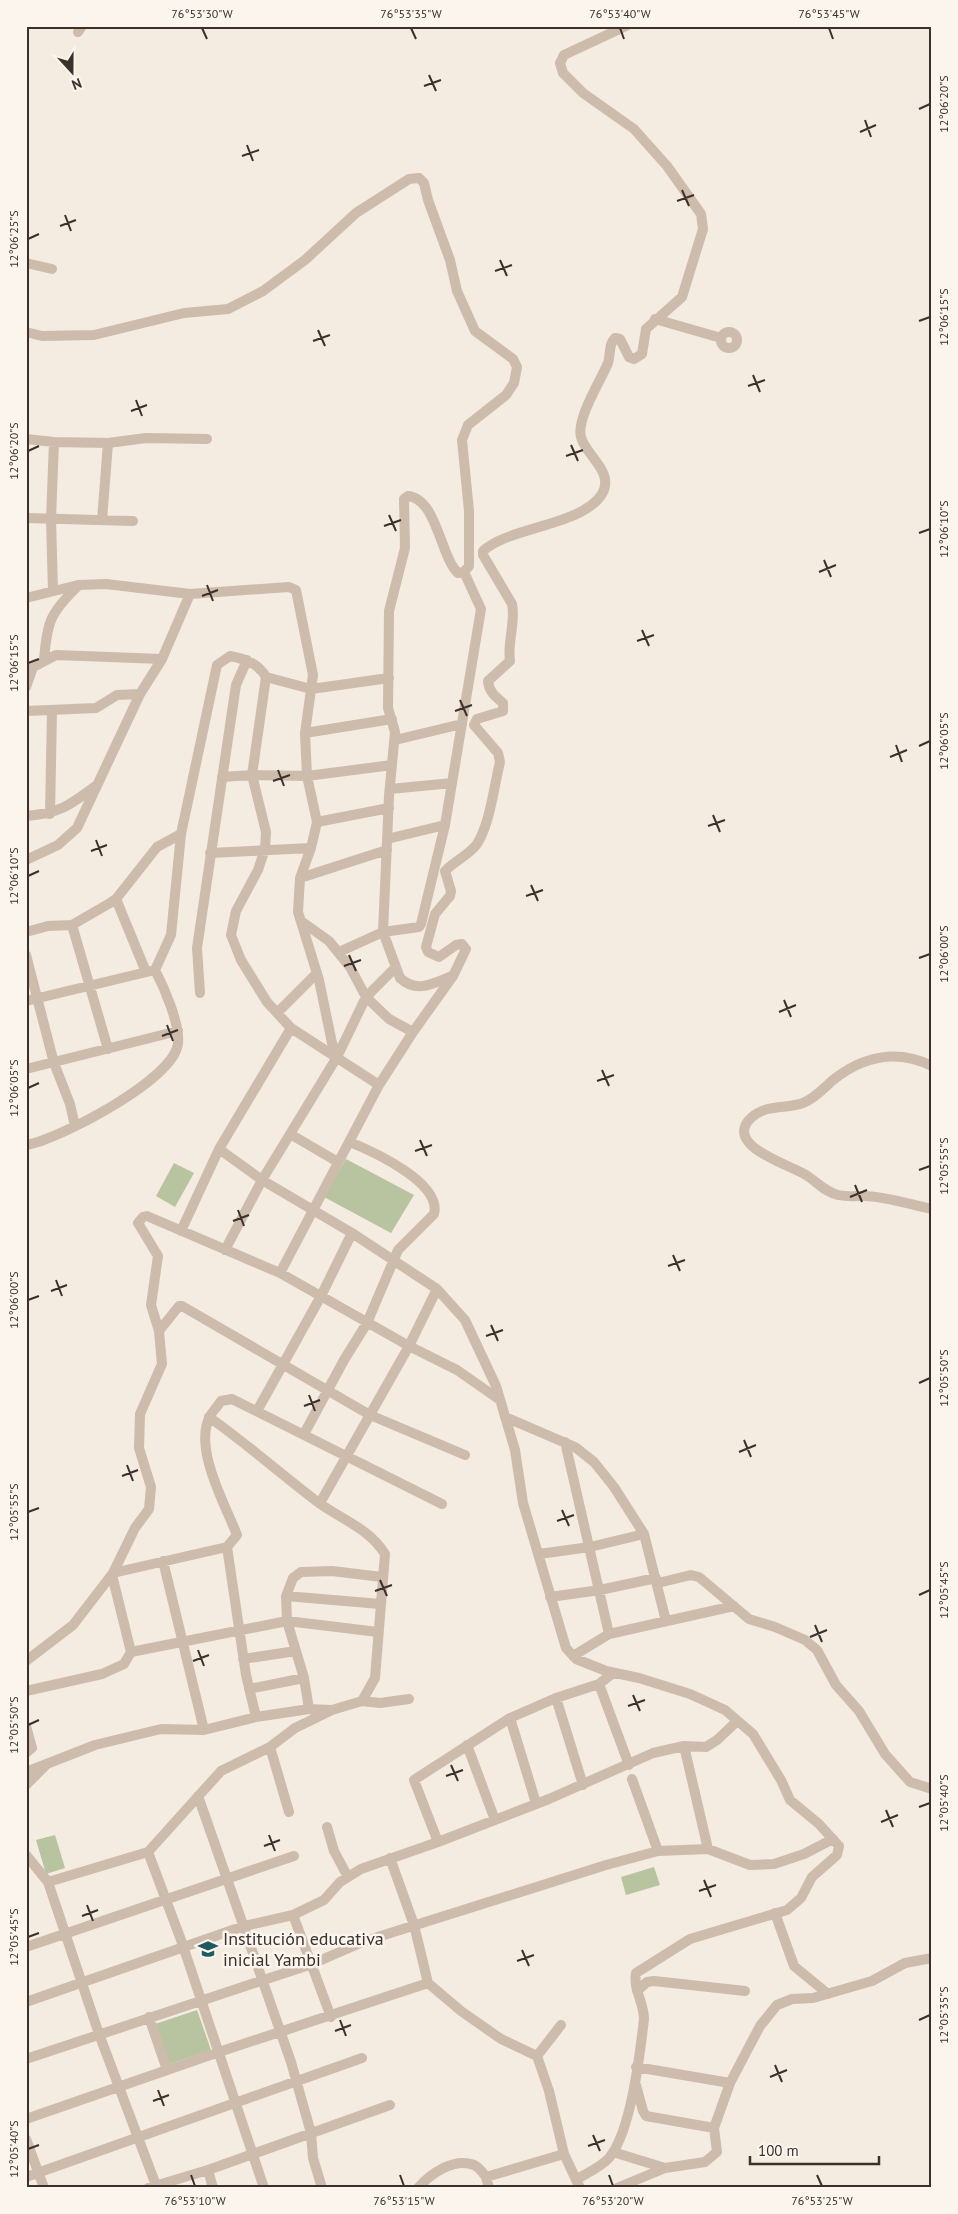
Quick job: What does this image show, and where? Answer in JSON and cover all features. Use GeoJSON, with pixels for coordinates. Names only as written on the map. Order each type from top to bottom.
{"type":"FeatureCollection","features":[{"type":"Feature","properties":{"kind":"street"},"geometry":{"type":"LineString","coordinates":[[280,1273],[379,1085],[412,1032],[453,976],[466,949],[462,944],[456,945],[439,957],[428,952],[426,947],[435,914],[450,896],[451,891],[445,871],[465,857],[483,832],[500,758],[474,725],[475,721],[503,711],[503,703],[492,694],[488,681],[510,660],[508,650],[514,612],[512,604],[483,555],[484,551],[506,540],[583,511],[602,494],[605,481],[603,471],[587,450],[580,435],[585,411],[608,361],[611,342],[615,338],[620,339],[629,357],[634,359],[642,354],[646,330],[655,319],[682,297],[703,229],[701,214],[667,166],[634,129],[583,93],[563,74],[560,63],[564,55],[626,26]]}},
{"type":"Feature","properties":{"kind":"street"},"geometry":{"type":"LineString","coordinates":[[26,332],[42,336],[94,335],[184,313],[228,309],[263,291],[298,265],[356,213],[409,179],[419,178],[424,183],[428,200],[450,260],[458,291],[475,330],[513,359],[517,367],[514,383],[506,395],[468,425],[462,440],[469,511],[469,566],[464,572],[458,573],[449,561],[431,515],[414,496],[408,496],[404,499],[405,548],[389,611],[388,708],[395,732],[395,740],[388,808],[384,932],[400,978],[411,986],[420,987],[434,984],[453,976]]}},
{"type":"Feature","properties":{"kind":"street"},"geometry":{"type":"LineString","coordinates":[[26,263],[52,269]]}},
{"type":"Feature","properties":{"kind":"street"},"geometry":{"type":"LineString","coordinates":[[655,319],[721,338]]}},
{"type":"Feature","properties":{"kind":"street"},"geometry":{"type":"LineString","coordinates":[[26,439],[54,442],[108,443],[146,438],[207,439]]}},
{"type":"Feature","properties":{"kind":"street"},"geometry":{"type":"LineString","coordinates":[[53,591],[51,519],[54,442]]}},
{"type":"Feature","properties":{"kind":"street"},"geometry":{"type":"LineString","coordinates":[[102,520],[108,443]]}},
{"type":"Feature","properties":{"kind":"street"},"geometry":{"type":"LineString","coordinates":[[26,518],[133,521]]}},
{"type":"Feature","properties":{"kind":"street"},"geometry":{"type":"LineString","coordinates":[[338,952],[384,932],[419,927],[422,924],[445,825],[481,609],[464,572]]}},
{"type":"Feature","properties":{"kind":"street"},"geometry":{"type":"LineString","coordinates":[[26,598],[78,585],[106,584],[190,594],[288,587],[296,590],[313,676],[305,733],[307,776],[317,822],[311,848],[300,878],[298,912],[317,973],[332,1043],[337,1057]]}},
{"type":"Feature","properties":{"kind":"street"},"geometry":{"type":"LineString","coordinates":[[44,660],[47,628],[58,605],[78,585]]}},
{"type":"Feature","properties":{"kind":"street"},"geometry":{"type":"LineString","coordinates":[[26,860],[58,845],[77,828],[140,694],[162,660],[190,594]]}},
{"type":"Feature","properties":{"kind":"street"},"geometry":{"type":"LineString","coordinates":[[26,687],[33,667],[56,655],[162,660]]}},
{"type":"Feature","properties":{"kind":"street"},"geometry":{"type":"LineString","coordinates":[[26,1001],[151,971],[172,935],[181,834],[217,665],[230,656],[248,660],[262,670],[266,677],[252,775],[266,832],[265,849],[258,870],[236,911],[231,935],[240,960],[267,1002],[291,1028],[379,1085]]}},
{"type":"Feature","properties":{"kind":"street"},"geometry":{"type":"LineString","coordinates":[[200,992],[197,948],[210,853],[236,685],[248,660]]}},
{"type":"Feature","properties":{"kind":"street"},"geometry":{"type":"LineString","coordinates":[[266,677],[311,688],[388,678]]}},
{"type":"Feature","properties":{"kind":"street"},"geometry":{"type":"LineString","coordinates":[[26,711],[96,708],[117,695],[140,694]]}},
{"type":"Feature","properties":{"kind":"street"},"geometry":{"type":"LineString","coordinates":[[50,814],[52,711]]}},
{"type":"Feature","properties":{"kind":"street"},"geometry":{"type":"LineString","coordinates":[[305,733],[392,719]]}},
{"type":"Feature","properties":{"kind":"street"},"geometry":{"type":"LineString","coordinates":[[395,740],[462,724]]}},
{"type":"Feature","properties":{"kind":"street"},"geometry":{"type":"LineString","coordinates":[[222,777],[252,775],[307,776],[392,765]]}},
{"type":"Feature","properties":{"kind":"street"},"geometry":{"type":"LineString","coordinates":[[390,788],[452,783]]}},
{"type":"Feature","properties":{"kind":"street"},"geometry":{"type":"LineString","coordinates":[[26,816],[50,814],[66,807],[98,784]]}},
{"type":"Feature","properties":{"kind":"street"},"geometry":{"type":"LineString","coordinates":[[317,822],[388,808]]}},
{"type":"Feature","properties":{"kind":"street"},"geometry":{"type":"LineString","coordinates":[[300,878],[445,825]]}},
{"type":"Feature","properties":{"kind":"street"},"geometry":{"type":"LineString","coordinates":[[26,932],[48,926],[72,925],[116,898],[157,847],[181,834]]}},
{"type":"Feature","properties":{"kind":"street"},"geometry":{"type":"LineString","coordinates":[[210,853],[311,848]]}},
{"type":"Feature","properties":{"kind":"street"},"geometry":{"type":"LineString","coordinates":[[26,1145],[36,1143],[75,1126],[155,1078],[175,1053],[178,1044],[178,1031],[116,898]]}},
{"type":"Feature","properties":{"kind":"street"},"geometry":{"type":"LineString","coordinates":[[302,921],[329,941],[350,967],[366,997],[389,1019],[412,1032]]}},
{"type":"Feature","properties":{"kind":"street"},"geometry":{"type":"LineString","coordinates":[[72,925],[108,1049]]}},
{"type":"Feature","properties":{"kind":"street"},"geometry":{"type":"LineString","coordinates":[[26,955],[54,1063],[70,1104],[75,1126]]}},
{"type":"Feature","properties":{"kind":"street"},"geometry":{"type":"LineString","coordinates":[[225,1250],[262,1180],[337,1057],[366,997],[396,966]]}},
{"type":"Feature","properties":{"kind":"street"},"geometry":{"type":"LineString","coordinates":[[277,1013],[317,973]]}},
{"type":"Feature","properties":{"kind":"street"},"geometry":{"type":"LineString","coordinates":[[181,1230],[219,1149],[291,1028]]}},
{"type":"Feature","properties":{"kind":"street"},"geometry":{"type":"LineString","coordinates":[[26,1069],[178,1031]]}},
{"type":"Feature","properties":{"kind":"street"},"geometry":{"type":"LineString","coordinates":[[932,1066],[919,1060],[900,1056],[882,1057],[861,1062],[848,1068],[802,1104],[767,1109],[752,1117],[746,1127],[746,1138],[754,1149],[806,1175],[824,1189],[838,1195],[864,1196],[932,1209]]}},
{"type":"Feature","properties":{"kind":"street"},"geometry":{"type":"LineString","coordinates":[[290,1134],[338,1162]]}},
{"type":"Feature","properties":{"kind":"street"},"geometry":{"type":"LineString","coordinates":[[304,1434],[344,1360],[367,1323],[398,1250],[434,1214],[435,1199],[405,1170],[387,1158],[350,1142]]}},
{"type":"Feature","properties":{"kind":"street"},"geometry":{"type":"LineString","coordinates":[[219,1149],[262,1180],[352,1233],[437,1289],[465,1320],[496,1386],[515,1450],[523,1503],[566,1648],[573,1656],[613,1673],[639,1678],[690,1694],[725,1710],[753,1734],[782,1780],[790,1800],[819,1824],[839,1846],[837,1855],[812,1877],[801,1898],[787,1910],[690,1938],[636,1973],[634,1984],[644,2009],[644,2019],[635,2083],[618,2143],[613,2152],[607,2160],[578,2183],[564,2154],[549,2091],[537,2056],[501,2039],[461,2011],[428,1983],[414,1925],[390,1858]]}},
{"type":"Feature","properties":{"kind":"street"},"geometry":{"type":"LineString","coordinates":[[26,1661],[73,1625],[112,1574],[135,1528],[149,1509],[151,1487],[139,1448],[140,1414],[162,1364],[159,1332],[151,1305],[158,1256],[138,1223],[147,1216],[280,1273],[409,1346],[458,1370],[500,1400]]}},
{"type":"Feature","properties":{"kind":"street"},"geometry":{"type":"LineString","coordinates":[[258,1411],[284,1365],[352,1233]]}},
{"type":"Feature","properties":{"kind":"street"},"geometry":{"type":"LineString","coordinates":[[320,1503],[409,1346],[437,1289]]}},
{"type":"Feature","properties":{"kind":"street"},"geometry":{"type":"LineString","coordinates":[[159,1332],[179,1306],[182,1306],[370,1415],[465,1455]]}},
{"type":"Feature","properties":{"kind":"street"},"geometry":{"type":"LineString","coordinates":[[112,1574],[227,1547],[237,1534],[205,1452],[205,1433],[209,1417],[221,1401],[232,1399],[258,1411],[347,1454],[442,1504]]}},
{"type":"Feature","properties":{"kind":"street"},"geometry":{"type":"LineString","coordinates":[[209,1417],[320,1503],[369,1535],[385,1554],[375,1678],[362,1701]]}},
{"type":"Feature","properties":{"kind":"street"},"geometry":{"type":"LineString","coordinates":[[505,1417],[576,1447],[594,1462],[632,1512],[644,1534],[666,1621]]}},
{"type":"Feature","properties":{"kind":"street"},"geometry":{"type":"LineString","coordinates":[[565,1442],[609,1634]]}},
{"type":"Feature","properties":{"kind":"street"},"geometry":{"type":"LineString","coordinates":[[539,1554],[590,1546],[644,1534]]}},
{"type":"Feature","properties":{"kind":"street"},"geometry":{"type":"LineString","coordinates":[[227,1547],[243,1659],[256,1717]]}},
{"type":"Feature","properties":{"kind":"street"},"geometry":{"type":"LineString","coordinates":[[163,1561],[204,1730]]}},
{"type":"Feature","properties":{"kind":"street"},"geometry":{"type":"LineString","coordinates":[[309,1709],[304,1678],[287,1621],[286,1596],[292,1578],[301,1572],[332,1571],[382,1577]]}},
{"type":"Feature","properties":{"kind":"street"},"geometry":{"type":"LineString","coordinates":[[26,1691],[102,1674],[124,1664],[130,1652],[112,1574]]}},
{"type":"Feature","properties":{"kind":"street"},"geometry":{"type":"LineString","coordinates":[[550,1597],[691,1575],[698,1577],[749,1619],[775,1627],[804,1640],[817,1650],[836,1685],[859,1711],[885,1754],[910,1782],[932,1789]]}},
{"type":"Feature","properties":{"kind":"street"},"geometry":{"type":"LineString","coordinates":[[286,1596],[380,1604]]}},
{"type":"Feature","properties":{"kind":"street"},"geometry":{"type":"LineString","coordinates":[[573,1656],[609,1634],[734,1606]]}},
{"type":"Feature","properties":{"kind":"street"},"geometry":{"type":"LineString","coordinates":[[130,1652],[287,1621],[378,1632]]}},
{"type":"Feature","properties":{"kind":"street"},"geometry":{"type":"LineString","coordinates":[[243,1659],[296,1650]]}},
{"type":"Feature","properties":{"kind":"street"},"geometry":{"type":"LineString","coordinates":[[438,1842],[414,1780],[510,1718],[556,1698],[599,1684],[613,1673]]}},
{"type":"Feature","properties":{"kind":"street"},"geometry":{"type":"LineString","coordinates":[[249,1689],[304,1678]]}},
{"type":"Feature","properties":{"kind":"street"},"geometry":{"type":"LineString","coordinates":[[599,1684],[629,1765]]}},
{"type":"Feature","properties":{"kind":"street"},"geometry":{"type":"LineString","coordinates":[[556,1698],[583,1785]]}},
{"type":"Feature","properties":{"kind":"street"},"geometry":{"type":"LineString","coordinates":[[48,1882],[148,1852],[220,1771],[270,1747],[295,1728],[332,1710],[362,1701],[380,1703],[409,1699]]}},
{"type":"Feature","properties":{"kind":"street"},"geometry":{"type":"LineString","coordinates":[[26,1772],[95,1745],[161,1729],[204,1730],[256,1717],[309,1709],[332,1710]]}},
{"type":"Feature","properties":{"kind":"street"},"geometry":{"type":"LineString","coordinates":[[510,1718],[536,1804]]}},
{"type":"Feature","properties":{"kind":"street"},"geometry":{"type":"LineString","coordinates":[[26,2002],[244,1926],[293,1915],[324,1900],[340,1882],[361,1868],[438,1842],[536,1804],[653,1753],[684,1746],[706,1747],[717,1740],[737,1721]]}},
{"type":"Feature","properties":{"kind":"street"},"geometry":{"type":"LineString","coordinates":[[26,1726],[32,1748],[26,1753]]}},
{"type":"Feature","properties":{"kind":"street"},"geometry":{"type":"LineString","coordinates":[[467,1745],[495,1820]]}},
{"type":"Feature","properties":{"kind":"street"},"geometry":{"type":"LineString","coordinates":[[684,1746],[708,1849]]}},
{"type":"Feature","properties":{"kind":"street"},"geometry":{"type":"LineString","coordinates":[[270,1747],[289,1812]]}},
{"type":"Feature","properties":{"kind":"street"},"geometry":{"type":"LineString","coordinates":[[26,1785],[48,1762]]}},
{"type":"Feature","properties":{"kind":"street"},"geometry":{"type":"LineString","coordinates":[[632,1779],[658,1851]]}},
{"type":"Feature","properties":{"kind":"street"},"geometry":{"type":"LineString","coordinates":[[198,1796],[296,2081],[311,2133],[313,2158],[322,2188]]}},
{"type":"Feature","properties":{"kind":"street"},"geometry":{"type":"LineString","coordinates":[[327,1827],[334,1851],[348,1877]]}},
{"type":"Feature","properties":{"kind":"street"},"geometry":{"type":"LineString","coordinates":[[26,2059],[312,1964],[365,1941],[658,1851],[708,1849],[750,1865],[774,1864],[804,1854],[832,1839]]}},
{"type":"Feature","properties":{"kind":"street"},"geometry":{"type":"LineString","coordinates":[[148,1852],[219,2052],[264,2188]]}},
{"type":"Feature","properties":{"kind":"street"},"geometry":{"type":"LineString","coordinates":[[26,1855],[48,1882],[81,1984],[138,2138],[154,2187],[208,2170],[390,2105]]}},
{"type":"Feature","properties":{"kind":"street"},"geometry":{"type":"LineString","coordinates":[[26,1947],[294,1856]]}},
{"type":"Feature","properties":{"kind":"street"},"geometry":{"type":"LineString","coordinates":[[775,1913],[794,1966],[828,1994]]}},
{"type":"Feature","properties":{"kind":"street"},"geometry":{"type":"LineString","coordinates":[[293,1915],[331,2017]]}},
{"type":"Feature","properties":{"kind":"street"},"geometry":{"type":"LineString","coordinates":[[617,2188],[665,2168],[705,2162],[717,2152],[714,2128],[730,2083],[760,2026],[777,2005],[792,1999],[813,1998],[872,1981],[905,1963],[932,1958]]}},
{"type":"Feature","properties":{"kind":"street"},"geometry":{"type":"LineString","coordinates":[[637,1990],[647,1982],[654,1981],[745,1992]]}},
{"type":"Feature","properties":{"kind":"street"},"geometry":{"type":"LineString","coordinates":[[26,2119],[219,2052],[331,2017],[428,1983]]}},
{"type":"Feature","properties":{"kind":"street"},"geometry":{"type":"LineString","coordinates":[[149,2017],[167,2070]]}},
{"type":"Feature","properties":{"kind":"street"},"geometry":{"type":"LineString","coordinates":[[537,2056],[561,2025]]}},
{"type":"Feature","properties":{"kind":"street"},"geometry":{"type":"LineString","coordinates":[[26,2177],[362,2058]]}},
{"type":"Feature","properties":{"kind":"street"},"geometry":{"type":"LineString","coordinates":[[636,2067],[730,2083]]}},
{"type":"Feature","properties":{"kind":"street"},"geometry":{"type":"LineString","coordinates":[[635,2083],[646,2116],[714,2128]]}},
{"type":"Feature","properties":{"kind":"street"},"geometry":{"type":"LineString","coordinates":[[26,2139],[44,2188]]}},
{"type":"Feature","properties":{"kind":"street"},"geometry":{"type":"LineString","coordinates":[[613,2152],[665,2168]]}},
{"type":"Feature","properties":{"kind":"street"},"geometry":{"type":"LineString","coordinates":[[486,2176],[564,2154]]}},
{"type":"Feature","properties":{"kind":"street"},"geometry":{"type":"LineString","coordinates":[[418,2188],[428,2177],[458,2163],[475,2166],[486,2176],[489,2188]]}},
{"type":"Feature","properties":{"kind":"street"},"geometry":{"type":"LineString","coordinates":[[208,2170],[213,2188]]}},
{"type":"Feature","properties":{"kind":"green space"},"geometry":{"type":"Polygon","coordinates":[[[346,1159],[414,1195],[391,1233],[324,1197],[346,1159]]]}},
{"type":"Feature","properties":{"kind":"green space"},"geometry":{"type":"Polygon","coordinates":[[[174,1163],[194,1173],[175,1207],[156,1196],[174,1163]]]}},
{"type":"Feature","properties":{"kind":"green space"},"geometry":{"type":"Polygon","coordinates":[[[55,1835],[65,1868],[46,1874],[36,1840],[55,1835]]]}},
{"type":"Feature","properties":{"kind":"green space"},"geometry":{"type":"Polygon","coordinates":[[[654,1867],[660,1885],[626,1895],[621,1877],[654,1867]]]}},
{"type":"Feature","properties":{"kind":"green space"},"geometry":{"type":"Polygon","coordinates":[[[197,2010],[211,2050],[169,2064],[155,2024],[197,2010]]]}},
{"type":"Feature","properties":{"kind":"place","name":"Institución educativa inicial Yambi"},"geometry":{"type":"Point","coordinates":[208,1949]}}]}
